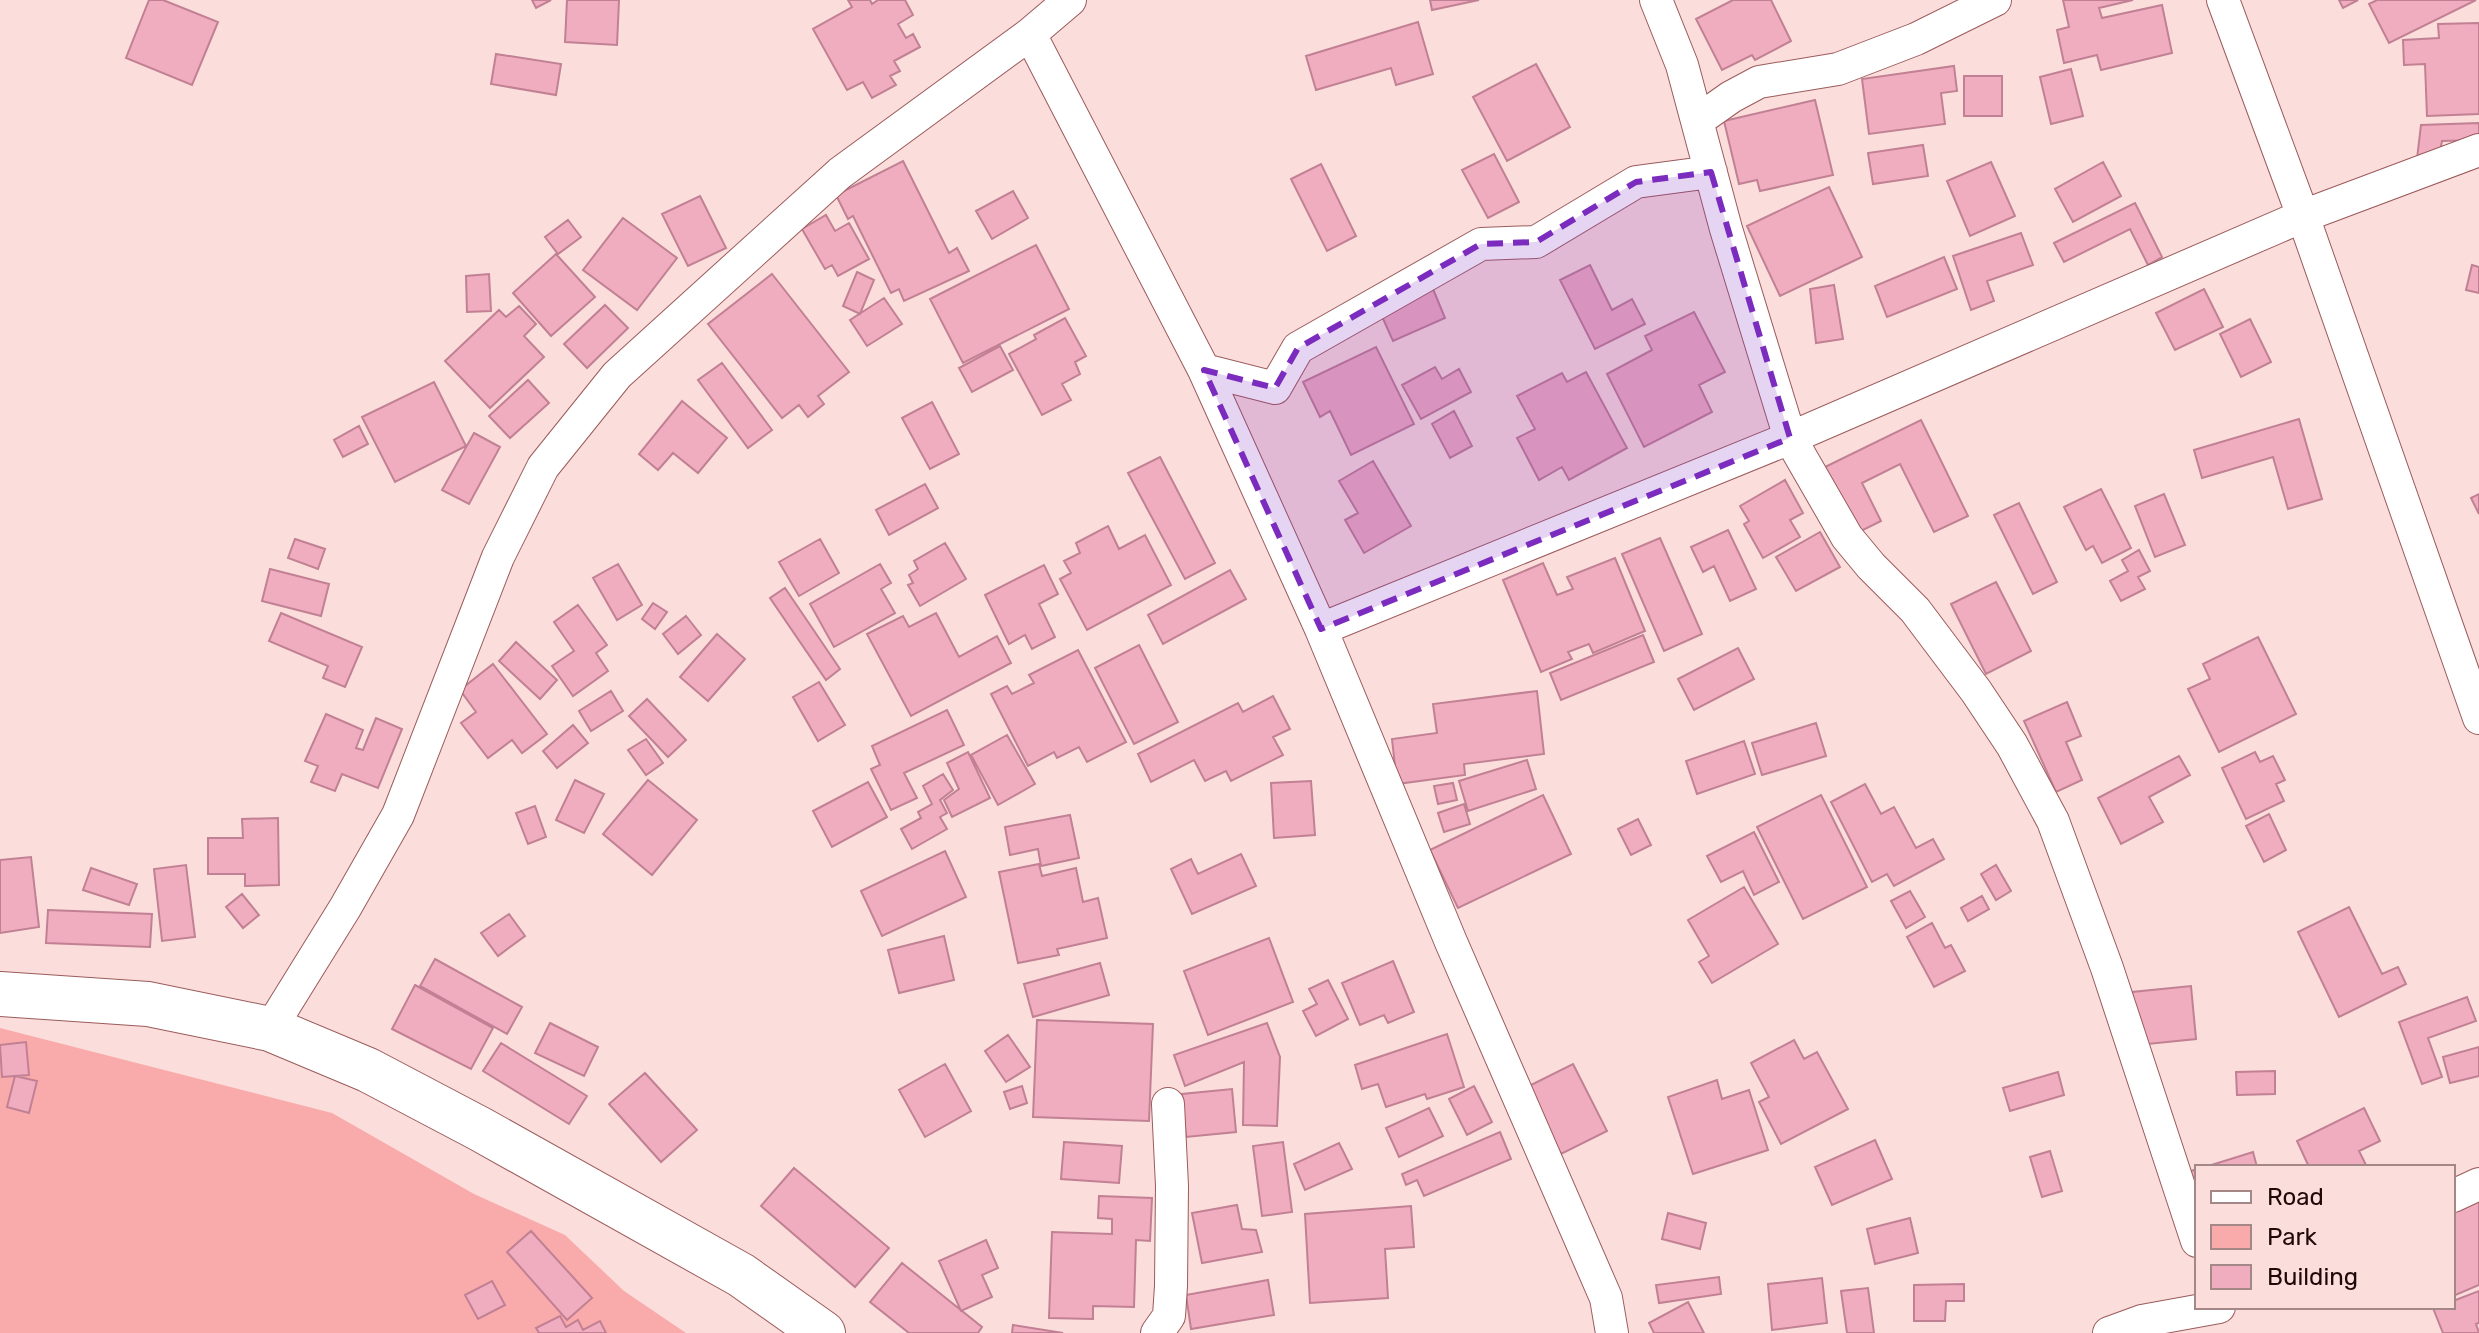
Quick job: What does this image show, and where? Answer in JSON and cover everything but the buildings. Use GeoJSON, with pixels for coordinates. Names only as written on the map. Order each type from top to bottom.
{"type":"FeatureCollection","features":[{"type":"Feature","properties":{"kind":"main road"},"geometry":{"type":"LineString","coordinates":[[0,994],[148,1004],[270,1029],[368,1070],[480,1129],[741,1275],[823,1333]]}},
{"type":"Feature","properties":{"kind":"street"},"geometry":{"type":"LineString","coordinates":[[270,1029],[398,815],[498,557],[543,467],[617,375],[840,173],[1030,34],[1070,0]]}},
{"type":"Feature","properties":{"kind":"street"},"geometry":{"type":"LineString","coordinates":[[1656,0],[1682,65],[1790,438],[1847,537],[1915,610],[1976,691],[2012,745],[2053,821],[2107,968],[2195,1235]]}},
{"type":"Feature","properties":{"kind":"street"},"geometry":{"type":"LineString","coordinates":[[1697,121],[1759,82],[1838,69],[1916,39],[1995,0]]}},
{"type":"Feature","properties":{"kind":"street"},"geometry":{"type":"LineString","coordinates":[[2223,0],[2303,216],[2479,718]]}},
{"type":"Feature","properties":{"kind":"street"},"geometry":{"type":"LineString","coordinates":[[1030,34],[1204,370],[1321,629],[1451,942],[1606,1298],[1612,1333]]}},
{"type":"Feature","properties":{"kind":"street"},"geometry":{"type":"LineString","coordinates":[[1321,629],[1790,438],[2303,216],[2479,150]]}},
{"type":"Feature","properties":{"kind":"street"},"geometry":{"type":"LineString","coordinates":[[1204,370],[1275,388],[1298,348],[1481,244],[1536,242],[1636,182],[1711,172]]}},
{"type":"Feature","properties":{"kind":"street"},"geometry":{"type":"LineString","coordinates":[[1157,1333],[1169,1316],[1171,1286],[1172,1186],[1168,1104]]}},
{"type":"Feature","properties":{"kind":"street"},"geometry":{"type":"LineString","coordinates":[[2455,1195],[2479,1184]]}},
{"type":"Feature","properties":{"kind":"street"},"geometry":{"type":"LineString","coordinates":[[2109,1333],[2142,1321],[2208,1309]]}},
{"type":"Feature","properties":{"kind":"street"},"geometry":{"type":"LineString","coordinates":[[2220,1309],[2228,1333]]}},
{"type":"Feature","properties":{"kind":"highlighted area"},"geometry":{"type":"Polygon","coordinates":[[[1711,172],[1790,438],[1321,629],[1204,370],[1275,388],[1298,348],[1481,244],[1536,242],[1636,182],[1711,172]]]}},
{"type":"Feature","properties":{"kind":"green space"},"geometry":{"type":"Polygon","coordinates":[[[0,1028],[332,1113],[474,1194],[565,1235],[624,1291],[686,1333],[0,1333],[0,1028]]]}}]}
